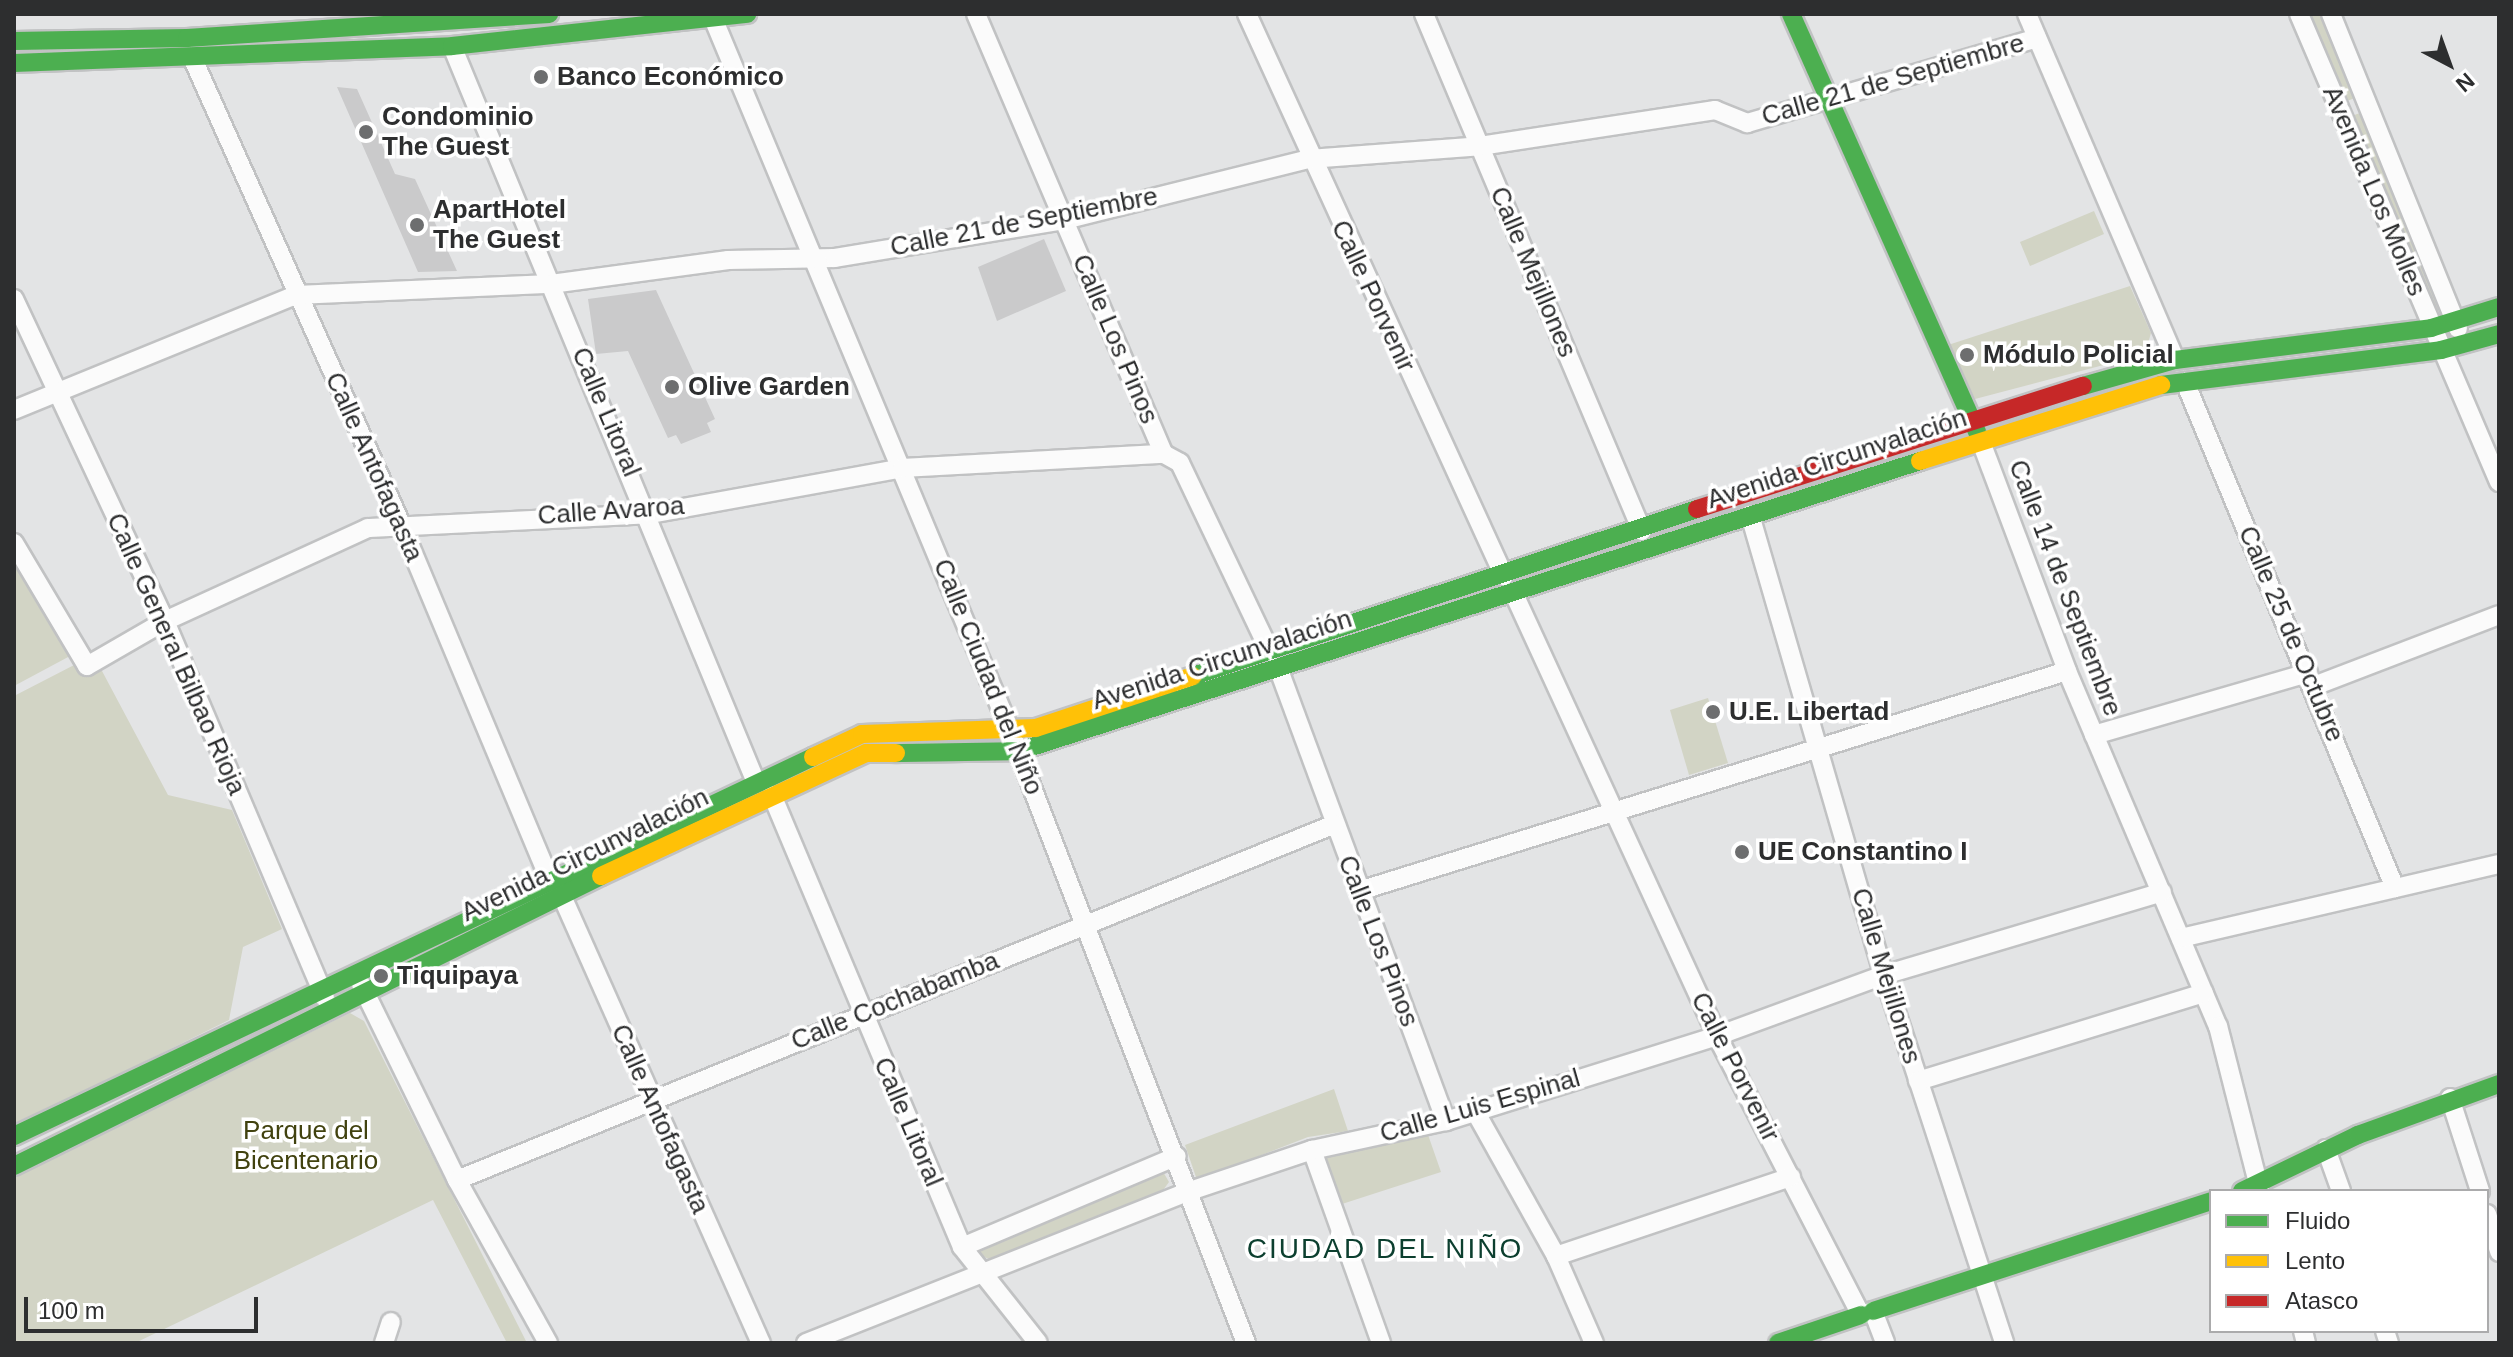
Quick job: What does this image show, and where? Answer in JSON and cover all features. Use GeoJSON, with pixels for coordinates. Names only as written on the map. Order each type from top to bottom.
{"type":"FeatureCollection","features":[{"type":"Feature","properties":{"kind":"main road"},"geometry":{"type":"LineString","coordinates":[[14,41],[187,38],[549,14]]}},
{"type":"Feature","properties":{"kind":"main road"},"geometry":{"type":"LineString","coordinates":[[14,63],[452,46],[747,14]]}},
{"type":"Feature","properties":{"kind":"main road","name":"Calle 14 de Septiembre"},"geometry":{"type":"LineString","coordinates":[[1791,14],[1980,439]]}},
{"type":"Feature","properties":{"kind":"main road","name":"Avenida Circunvalación"},"geometry":{"type":"LineString","coordinates":[[14,1166],[331,1011],[755,780],[862,734],[1011,733],[1642,531],[1971,418],[2175,360],[2431,328],[2499,307]]}},
{"type":"Feature","properties":{"kind":"main road","name":"Avenida Circunvalación"},"geometry":{"type":"LineString","coordinates":[[14,1136],[320,988],[866,753],[1019,751],[1514,594],[1980,439],[2185,382],[2450,354],[2499,334]]}},
{"type":"Feature","properties":{"kind":"main road"},"geometry":{"type":"LineString","coordinates":[[2253,1187],[2326,1149],[2450,1098],[2499,1084]]}},
{"type":"Feature","properties":{"kind":"main road"},"geometry":{"type":"LineString","coordinates":[[1778,1343],[2209,1202]]}},
{"type":"Feature","properties":{"kind":"street","name":"Calle Los Pinos"},"geometry":{"type":"LineString","coordinates":[[976,14],[1164,454],[1180,463],[1270,652]]}},
{"type":"Feature","properties":{"kind":"street","name":"Calle Porvenir"},"geometry":{"type":"LineString","coordinates":[[1247,14],[1309,159],[1504,576]]}},
{"type":"Feature","properties":{"kind":"street","name":"Calle Mejillones"},"geometry":{"type":"LineString","coordinates":[[1424,14],[1642,531]]}},
{"type":"Feature","properties":{"kind":"street"},"geometry":{"type":"LineString","coordinates":[[2027,14],[2175,360]]}},
{"type":"Feature","properties":{"kind":"street","name":"Avenida Los Molles"},"geometry":{"type":"LineString","coordinates":[[2299,14],[2431,328],[2450,354],[2499,482]]}},
{"type":"Feature","properties":{"kind":"street","name":"Avenida Los Molles"},"geometry":{"type":"LineString","coordinates":[[2331,14],[2459,320],[2450,354]]}},
{"type":"Feature","properties":{"kind":"street","name":"Calle Ciudad del Niño"},"geometry":{"type":"LineString","coordinates":[[713,18],[1019,751],[1177,1156],[1246,1343]]}},
{"type":"Feature","properties":{"kind":"street","name":"Calle 21 de Septiembre"},"geometry":{"type":"LineString","coordinates":[[14,410],[296,295],[551,284],[728,260],[811,257],[1064,220],[1309,159],[1480,146],[1715,110],[1747,123],[2037,38]]}},
{"type":"Feature","properties":{"kind":"street","name":"Calle Litoral"},"geometry":{"type":"LineString","coordinates":[[452,46],[650,514],[755,780]]}},
{"type":"Feature","properties":{"kind":"street","name":"Calle Antofagasta"},"geometry":{"type":"LineString","coordinates":[[192,57],[400,522],[555,887],[761,1343]]}},
{"type":"Feature","properties":{"kind":"street","name":"Calle General Bilbao Rioja"},"geometry":{"type":"LineString","coordinates":[[14,299],[165,621],[331,1011]]}},
{"type":"Feature","properties":{"kind":"street","name":"Calle 25 de Octubre"},"geometry":{"type":"LineString","coordinates":[[2185,382],[2311,679],[2395,888]]}},
{"type":"Feature","properties":{"kind":"street","name":"Calle 14 de Septiembre"},"geometry":{"type":"LineString","coordinates":[[1980,439],[2067,671],[2204,993],[2253,1187]]}},
{"type":"Feature","properties":{"kind":"street","name":"Calle Avaroa"},"geometry":{"type":"LineString","coordinates":[[14,544],[87,666],[165,621],[368,528],[400,522],[650,514],[902,468],[1164,454]]}},
{"type":"Feature","properties":{"kind":"street","name":"Calle Mejillones"},"geometry":{"type":"LineString","coordinates":[[1750,515],[1884,975],[2004,1343]]}},
{"type":"Feature","properties":{"kind":"street","name":"Calle Porvenir"},"geometry":{"type":"LineString","coordinates":[[1514,594],[1613,817],[1717,1036],[1791,1177],[1885,1343]]}},
{"type":"Feature","properties":{"kind":"street"},"geometry":{"type":"LineString","coordinates":[[2094,735],[2311,679],[2499,615]]}},
{"type":"Feature","properties":{"kind":"street","name":"Calle Los Pinos"},"geometry":{"type":"LineString","coordinates":[[1279,670],[1446,1121]]}},
{"type":"Feature","properties":{"kind":"street"},"geometry":{"type":"LineString","coordinates":[[1359,891],[1613,817],[1820,747],[2067,671]]}},
{"type":"Feature","properties":{"kind":"street","name":"Calle Litoral"},"geometry":{"type":"LineString","coordinates":[[772,795],[962,1247],[978,1272],[1038,1343]]}},
{"type":"Feature","properties":{"kind":"street","name":"Calle Cochabamba"},"geometry":{"type":"LineString","coordinates":[[457,1180],[649,1099],[1335,824]]}},
{"type":"Feature","properties":{"kind":"street"},"geometry":{"type":"LineString","coordinates":[[2181,938],[2499,864]]}},
{"type":"Feature","properties":{"kind":"street","name":"Calle Luis Espinal"},"geometry":{"type":"LineString","coordinates":[[806,1343],[978,1272],[1190,1191],[1312,1150],[1446,1121],[1717,1036],[1884,975],[2162,892]]}},
{"type":"Feature","properties":{"kind":"street"},"geometry":{"type":"LineString","coordinates":[[356,973],[457,1180],[548,1343]]}},
{"type":"Feature","properties":{"kind":"street"},"geometry":{"type":"LineString","coordinates":[[1918,1081],[2204,993]]}},
{"type":"Feature","properties":{"kind":"street"},"geometry":{"type":"LineString","coordinates":[[2450,1098],[2479,1189]]}},
{"type":"Feature","properties":{"kind":"street"},"geometry":{"type":"LineString","coordinates":[[1475,1111],[1556,1256],[1594,1343]]}},
{"type":"Feature","properties":{"kind":"street"},"geometry":{"type":"LineString","coordinates":[[2326,1149],[2340,1189]]}},
{"type":"Feature","properties":{"kind":"street"},"geometry":{"type":"LineString","coordinates":[[1312,1150],[1381,1343]]}},
{"type":"Feature","properties":{"kind":"street"},"geometry":{"type":"LineString","coordinates":[[962,1247],[1177,1156]]}},
{"type":"Feature","properties":{"kind":"street"},"geometry":{"type":"LineString","coordinates":[[1556,1256],[1791,1177]]}},
{"type":"Feature","properties":{"kind":"street"},"geometry":{"type":"LineString","coordinates":[[2489,1220],[2499,1252]]}},
{"type":"Feature","properties":{"kind":"street"},"geometry":{"type":"LineString","coordinates":[[384,1343],[391,1322]]}},
{"type":"Feature","properties":{"kind":"green space"},"geometry":{"type":"Polygon","coordinates":[[[2307,14],[2320,14],[2355,98],[2344,102],[2307,14]]]}},
{"type":"Feature","properties":{"kind":"green space"},"geometry":{"type":"Polygon","coordinates":[[[2360,113],[2440,301],[2438,312],[2432,312],[2349,117],[2360,113]]]}},
{"type":"Feature","properties":{"kind":"green space"},"geometry":{"type":"Polygon","coordinates":[[[2094,211],[2104,234],[2030,266],[2020,242],[2094,211]]]}},
{"type":"Feature","properties":{"kind":"green space"},"geometry":{"type":"Polygon","coordinates":[[[2130,286],[2151,333],[2145,354],[1975,399],[1948,345],[2130,286]]]}},
{"type":"Feature","properties":{"kind":"green space"},"geometry":{"type":"Polygon","coordinates":[[[14,565],[70,656],[14,686],[14,565]]]}},
{"type":"Feature","properties":{"kind":"green space"},"geometry":{"type":"Polygon","coordinates":[[[78,663],[102,671],[168,795],[232,810],[282,929],[243,947],[229,1020],[14,1126],[14,696],[78,663]]]}},
{"type":"Feature","properties":{"kind":"green space"},"geometry":{"type":"Polygon","coordinates":[[[1708,698],[1728,763],[1689,775],[1670,710],[1708,698]]]}},
{"type":"Feature","properties":{"kind":"green space","name":"Parque del Bicentenario"},"geometry":{"type":"Polygon","coordinates":[[[350,1013],[364,1021],[527,1343],[507,1343],[433,1200],[135,1343],[14,1343],[14,1177],[350,1013]]]}},
{"type":"Feature","properties":{"kind":"green space"},"geometry":{"type":"Polygon","coordinates":[[[1334,1089],[1348,1131],[1308,1137],[1197,1180],[1185,1145],[1334,1089]]]}},
{"type":"Feature","properties":{"kind":"green space"},"geometry":{"type":"Polygon","coordinates":[[[1426,1129],[1441,1172],[1342,1204],[1326,1157],[1426,1129]]]}},
{"type":"Feature","properties":{"kind":"green space"},"geometry":{"type":"Polygon","coordinates":[[[1162,1170],[1169,1182],[1161,1193],[991,1260],[976,1253],[976,1244],[1162,1170]]]}},
{"type":"Feature","properties":{"kind":"building","name":"ApartHotel The Guest"},"geometry":{"type":"Polygon","coordinates":[[[337,87],[357,89],[395,174],[415,179],[457,271],[418,272],[337,87]]]}},
{"type":"Feature","properties":{"kind":"building"},"geometry":{"type":"Polygon","coordinates":[[[1044,239],[1066,291],[997,321],[978,267],[1044,239]]]}},
{"type":"Feature","properties":{"kind":"building","name":"Olive Garden"},"geometry":{"type":"Polygon","coordinates":[[[656,290],[715,419],[707,423],[711,432],[681,444],[676,435],[668,438],[628,351],[596,354],[588,299],[656,290]]]}},
{"type":"Feature","properties":{"kind":"traffic: fast"},"geometry":{"type":"LineString","coordinates":[[14,41],[187,38],[549,14]]}},
{"type":"Feature","properties":{"kind":"traffic: fast"},"geometry":{"type":"LineString","coordinates":[[14,63],[452,46],[747,14]]}},
{"type":"Feature","properties":{"kind":"traffic: fast"},"geometry":{"type":"LineString","coordinates":[[1791,14],[1977,432]]}},
{"type":"Feature","properties":{"kind":"traffic: fast"},"geometry":{"type":"LineString","coordinates":[[2083,386],[2175,360],[2431,328],[2499,307]]}},
{"type":"Feature","properties":{"kind":"traffic: fast"},"geometry":{"type":"LineString","coordinates":[[2161,385],[2441,350],[2499,334]]}},
{"type":"Feature","properties":{"kind":"traffic: fast"},"geometry":{"type":"LineString","coordinates":[[896,753],[1019,751],[1920,461]]}},
{"type":"Feature","properties":{"kind":"traffic: fast"},"geometry":{"type":"LineString","coordinates":[[1193,676],[1697,509]]}},
{"type":"Feature","properties":{"kind":"traffic: fast"},"geometry":{"type":"LineString","coordinates":[[14,1136],[813,757]]}},
{"type":"Feature","properties":{"kind":"traffic: fast"},"geometry":{"type":"LineString","coordinates":[[14,1166],[601,876]]}},
{"type":"Feature","properties":{"kind":"traffic: fast"},"geometry":{"type":"LineString","coordinates":[[2246,1189],[2358,1135],[2499,1084]]}},
{"type":"Feature","properties":{"kind":"traffic: fast"},"geometry":{"type":"LineString","coordinates":[[1873,1311],[2209,1202]]}},
{"type":"Feature","properties":{"kind":"traffic: fast"},"geometry":{"type":"LineString","coordinates":[[1778,1343],[1861,1315]]}},
{"type":"Feature","properties":{"kind":"traffic: slow"},"geometry":{"type":"LineString","coordinates":[[1920,461],[2161,385]]}},
{"type":"Feature","properties":{"kind":"traffic: slow"},"geometry":{"type":"LineString","coordinates":[[813,757],[862,734],[1036,728],[1193,676]]}},
{"type":"Feature","properties":{"kind":"traffic: slow"},"geometry":{"type":"LineString","coordinates":[[601,876],[866,753],[896,753]]}},
{"type":"Feature","properties":{"kind":"traffic: jam"},"geometry":{"type":"LineString","coordinates":[[1697,509],[2083,386]]}},
{"type":"Feature","properties":{"kind":"place","name":"Banco Económico"},"geometry":{"type":"Point","coordinates":[541,77]}},
{"type":"Feature","properties":{"kind":"place","name":"Condominio The Guest"},"geometry":{"type":"Point","coordinates":[366,132]}},
{"type":"Feature","properties":{"kind":"place","name":"ApartHotel The Guest"},"geometry":{"type":"Point","coordinates":[417,225]}},
{"type":"Feature","properties":{"kind":"place","name":"Módulo Policial"},"geometry":{"type":"Point","coordinates":[1967,355]}},
{"type":"Feature","properties":{"kind":"place","name":"Olive Garden"},"geometry":{"type":"Point","coordinates":[672,387]}},
{"type":"Feature","properties":{"kind":"place","name":"U.E. Libertad"},"geometry":{"type":"Point","coordinates":[1713,712]}},
{"type":"Feature","properties":{"kind":"place","name":"UE Constantino I"},"geometry":{"type":"Point","coordinates":[1742,852]}},
{"type":"Feature","properties":{"kind":"place","name":"Tiquipaya"},"geometry":{"type":"Point","coordinates":[381,976]}},
{"type":"Feature","properties":{"kind":"district","name":"CIUDAD DEL NIÑO"},"geometry":{"type":"Point","coordinates":[1385,1249]}}]}
